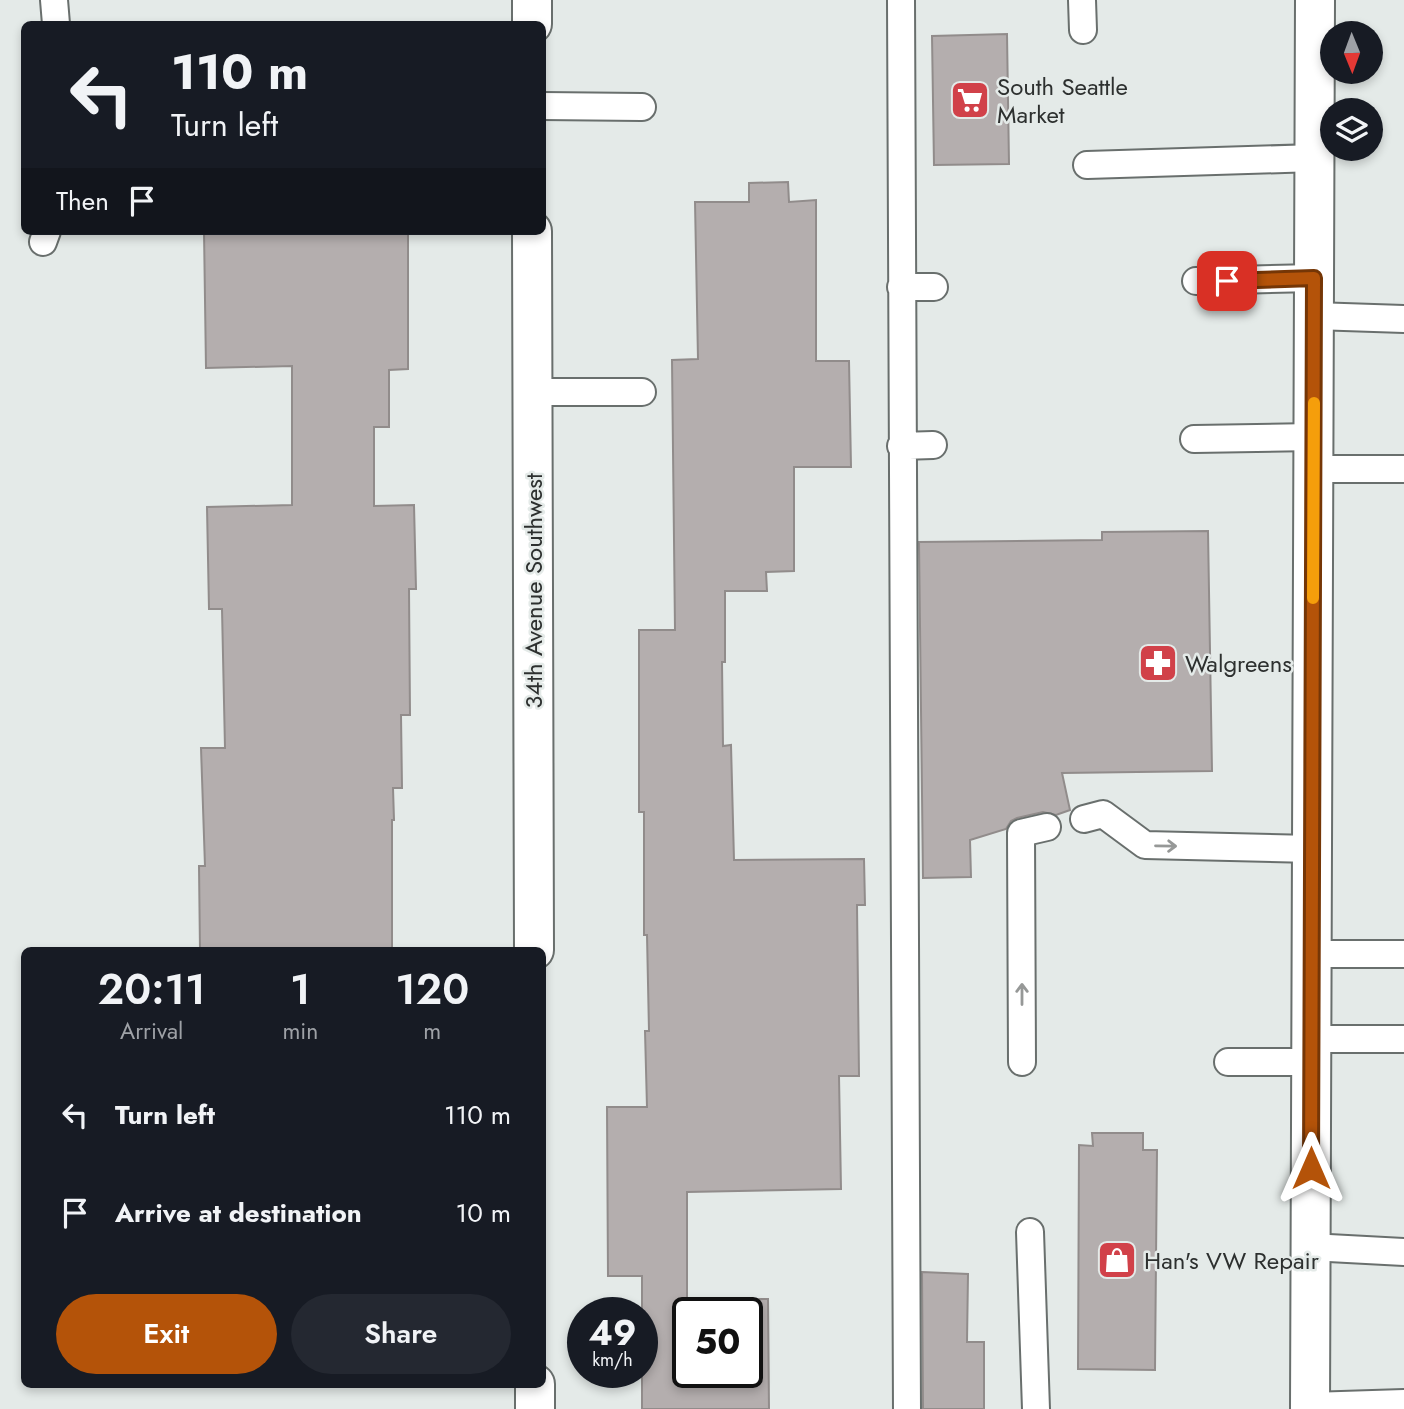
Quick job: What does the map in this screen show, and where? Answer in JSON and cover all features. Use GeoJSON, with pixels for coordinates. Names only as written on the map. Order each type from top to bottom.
{"type":"FeatureCollection","features":[{"type":"Feature","properties":{"kind":"main road"},"geometry":{"type":"LineString","coordinates":[[532,0],[532,21]]}},
{"type":"Feature","properties":{"kind":"main road"},"geometry":{"type":"LineString","coordinates":[[1310,1407],[1315,0]]}},
{"type":"Feature","properties":{"kind":"main road","name":"34th Avenue Southwest"},"geometry":{"type":"LineString","coordinates":[[532,235],[534,947]]}},
{"type":"Feature","properties":{"kind":"main road"},"geometry":{"type":"LineString","coordinates":[[535,1388],[536,1409]]}},
{"type":"Feature","properties":{"kind":"lane"},"geometry":{"type":"LineString","coordinates":[[54,0],[56,21]]}},
{"type":"Feature","properties":{"kind":"lane"},"geometry":{"type":"LineString","coordinates":[[901,0],[907,1409]]}},
{"type":"Feature","properties":{"kind":"lane"},"geometry":{"type":"LineString","coordinates":[[1082,0],[1083,30]]}},
{"type":"Feature","properties":{"kind":"lane"},"geometry":{"type":"LineString","coordinates":[[546,106],[642,107]]}},
{"type":"Feature","properties":{"kind":"lane"},"geometry":{"type":"LineString","coordinates":[[1087,165],[1315,158]]}},
{"type":"Feature","properties":{"kind":"lane"},"geometry":{"type":"LineString","coordinates":[[1196,281],[1314,278]]}},
{"type":"Feature","properties":{"kind":"lane"},"geometry":{"type":"LineString","coordinates":[[901,287],[934,287]]}},
{"type":"Feature","properties":{"kind":"lane"},"geometry":{"type":"LineString","coordinates":[[1314,316],[1404,318]]}},
{"type":"Feature","properties":{"kind":"lane"},"geometry":{"type":"LineString","coordinates":[[533,392],[642,392]]}},
{"type":"Feature","properties":{"kind":"lane"},"geometry":{"type":"LineString","coordinates":[[1194,439],[1314,453],[1404,468]]}},
{"type":"Feature","properties":{"kind":"lane"},"geometry":{"type":"LineString","coordinates":[[901,446],[933,445]]}},
{"type":"Feature","properties":{"kind":"lane"},"geometry":{"type":"LineString","coordinates":[[1084,819],[1103,814],[1145,845],[1312,849]]}},
{"type":"Feature","properties":{"kind":"lane"},"geometry":{"type":"LineString","coordinates":[[1022,1062],[1021,833],[1047,827]]}},
{"type":"Feature","properties":{"kind":"lane"},"geometry":{"type":"LineString","coordinates":[[1312,954],[1404,954]]}},
{"type":"Feature","properties":{"kind":"lane"},"geometry":{"type":"LineString","coordinates":[[1228,1062],[1404,1039]]}},
{"type":"Feature","properties":{"kind":"lane"},"geometry":{"type":"LineString","coordinates":[[1030,1232],[1036,1409]]}},
{"type":"Feature","properties":{"kind":"lane"},"geometry":{"type":"LineString","coordinates":[[1310,1247],[1404,1252]]}},
{"type":"Feature","properties":{"kind":"lane"},"geometry":{"type":"LineString","coordinates":[[1310,1407],[1404,1403]]}},
{"type":"Feature","properties":{"kind":"building","name":"South Seattle Market"},"geometry":{"type":"Polygon","coordinates":[[[1007,34],[1009,164],[934,165],[932,36],[1007,34]]]}},
{"type":"Feature","properties":{"kind":"building"},"geometry":{"type":"Polygon","coordinates":[[[788,182],[789,202],[816,200],[816,361],[849,361],[851,467],[794,467],[794,571],[766,572],[767,591],[725,591],[723,746],[731,745],[734,860],[864,859],[865,905],[857,905],[859,1076],[839,1076],[841,1189],[687,1192],[687,1297],[672,1297],[672,1388],[763,1388],[763,1299],[768,1299],[769,1409],[642,1409],[642,1388],[658,1388],[658,1297],[642,1297],[642,1276],[608,1276],[607,1107],[647,1107],[645,1031],[649,1031],[647,935],[644,935],[644,812],[639,812],[639,630],[675,630],[672,360],[698,359],[695,202],[749,202],[749,183],[788,182]]]}},
{"type":"Feature","properties":{"kind":"building"},"geometry":{"type":"Polygon","coordinates":[[[204,235],[408,235],[408,369],[389,370],[389,427],[374,427],[374,506],[414,505],[416,589],[409,589],[410,715],[401,715],[402,788],[393,788],[392,947],[200,947],[199,866],[205,866],[201,748],[225,748],[222,609],[209,609],[207,507],[292,505],[292,366],[206,368],[204,235]]]}},
{"type":"Feature","properties":{"kind":"building"},"geometry":{"type":"Polygon","coordinates":[[[1208,531],[1212,771],[1062,773],[1070,810],[1056,815],[1043,812],[1017,818],[1011,821],[1006,829],[970,840],[971,877],[923,878],[919,542],[1102,540],[1102,532],[1208,531]]]}},
{"type":"Feature","properties":{"kind":"building","name":"Han's VW Repair"},"geometry":{"type":"Polygon","coordinates":[[[1092,1133],[1143,1133],[1143,1150],[1157,1150],[1155,1370],[1078,1369],[1079,1145],[1093,1146],[1092,1133]]]}},
{"type":"Feature","properties":{"kind":"building"},"geometry":{"type":"Polygon","coordinates":[[[922,1272],[968,1274],[967,1342],[984,1342],[984,1409],[923,1409],[922,1272]]]}},
{"type":"Feature","properties":{"kind":"slow traffic"},"geometry":{"type":"LineString","coordinates":[[1313,598],[1314,403]]}},
{"type":"Feature","properties":{"kind":"place","name":"South Seattle Market"},"geometry":{"type":"Point","coordinates":[970,100]}},
{"type":"Feature","properties":{"kind":"place","name":"Walgreens"},"geometry":{"type":"Point","coordinates":[1158,663]}},
{"type":"Feature","properties":{"kind":"place","name":"Han's VW Repair"},"geometry":{"type":"Point","coordinates":[1117,1260]}},
{"type":"Feature","properties":{"kind":"route"},"geometry":{"type":"LineString","coordinates":[[1227,281],[1314,278],[1311,1168]]}}]}
